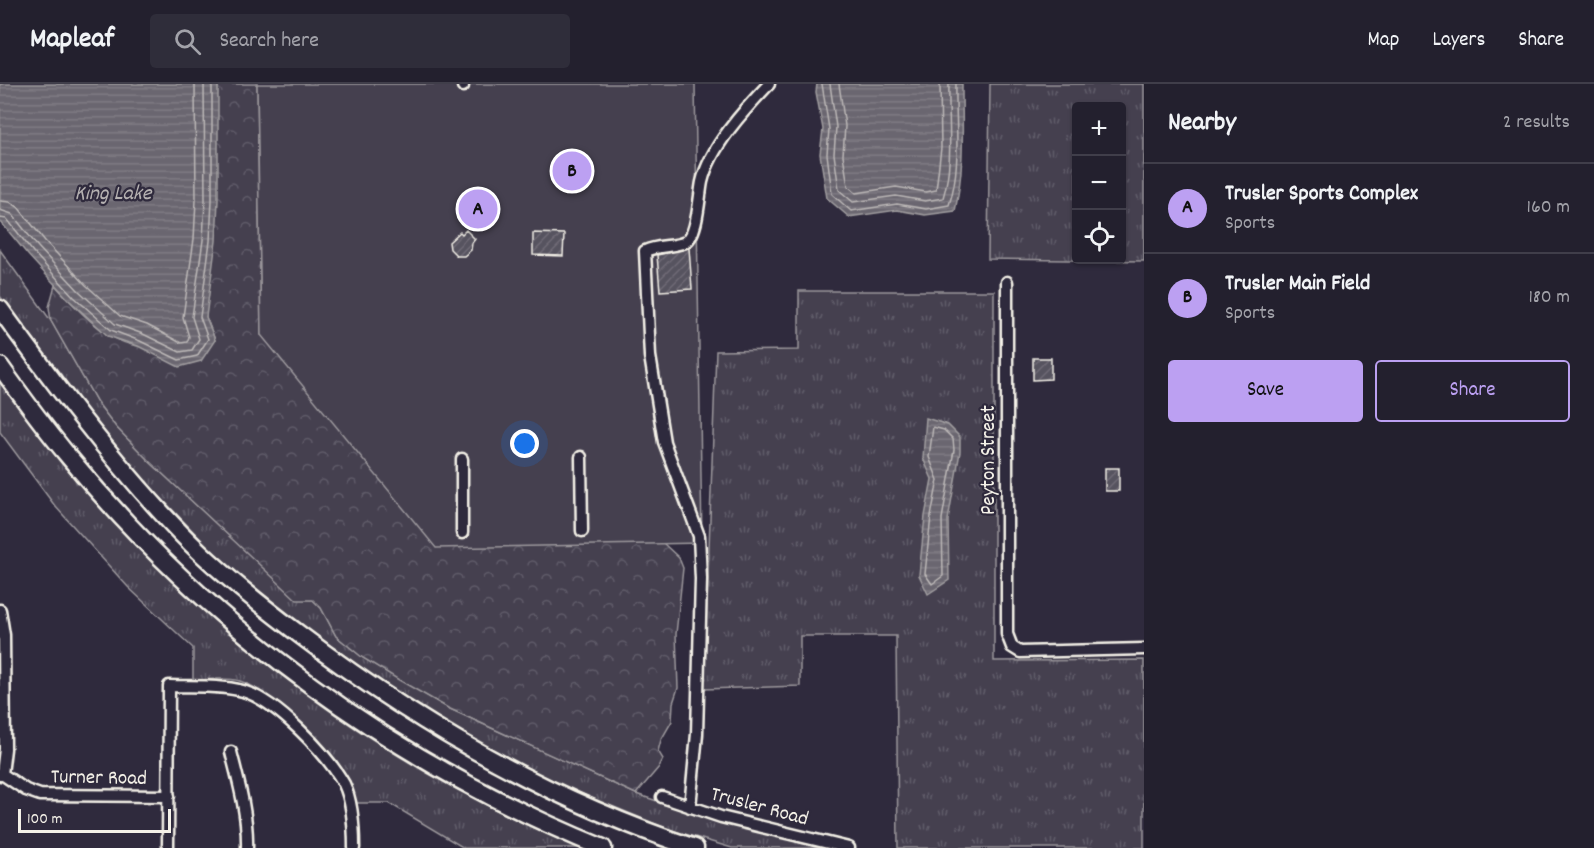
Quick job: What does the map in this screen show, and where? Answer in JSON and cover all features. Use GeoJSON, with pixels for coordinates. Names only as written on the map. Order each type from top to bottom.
{"type":"FeatureCollection","features":[{"type":"Feature","properties":{"kind":"highway"},"geometry":{"type":"LineString","coordinates":[[0,309],[61,393],[174,526],[238,586],[288,626],[356,677],[458,741],[561,796],[650,833],[695,848]]}},
{"type":"Feature","properties":{"kind":"highway"},"geometry":{"type":"LineString","coordinates":[[0,366],[70,459],[129,523],[226,618],[293,672],[340,707],[423,760],[493,798],[565,833],[603,848]]}},
{"type":"Feature","properties":{"kind":"street"},"geometry":{"type":"LineString","coordinates":[[690,807],[697,735],[701,579],[699,536],[664,442],[650,356],[645,251],[654,247],[685,242],[693,233],[703,179],[720,144],[746,107],[769,84]]}},
{"type":"Feature","properties":{"kind":"street","name":"Peyton Street"},"geometry":{"type":"LineString","coordinates":[[1007,282],[1008,638],[1012,647],[1020,652],[1144,649]]}},
{"type":"Feature","properties":{"kind":"street"},"geometry":{"type":"LineString","coordinates":[[581,457],[582,531]]}},
{"type":"Feature","properties":{"kind":"street"},"geometry":{"type":"LineString","coordinates":[[462,459],[462,532]]}},
{"type":"Feature","properties":{"kind":"street"},"geometry":{"type":"LineString","coordinates":[[0,610],[4,635],[5,749],[1,774]]}},
{"type":"Feature","properties":{"kind":"street"},"geometry":{"type":"LineString","coordinates":[[168,848],[169,686],[226,687],[246,692],[260,698],[284,717],[311,741],[344,786],[354,827],[354,848]]}},
{"type":"Feature","properties":{"kind":"street"},"geometry":{"type":"LineString","coordinates":[[231,752],[240,787],[247,848]]}},
{"type":"Feature","properties":{"kind":"street","name":"Turner Road"},"geometry":{"type":"LineString","coordinates":[[1,774],[26,790],[40,795],[169,796]]}},
{"type":"Feature","properties":{"kind":"street","name":"Trusler Road"},"geometry":{"type":"LineString","coordinates":[[662,797],[722,817],[849,848]]}},
{"type":"Feature","properties":{"kind":"green space"},"geometry":{"type":"Polygon","coordinates":[[[218,84],[257,84],[261,335],[663,543],[679,558],[683,568],[676,634],[678,688],[673,703],[672,721],[661,740],[658,751],[663,759],[636,794],[448,708],[363,658],[336,636],[321,608],[313,600],[297,600],[150,462],[116,427],[97,402],[51,321],[49,307],[55,285],[93,323],[116,339],[128,344],[149,346],[215,340],[206,317],[218,84]]]}},
{"type":"Feature","properties":{"kind":"green space"},"geometry":{"type":"Polygon","coordinates":[[[257,84],[695,84],[702,543],[436,548],[261,335],[257,84]]]}},
{"type":"Feature","properties":{"kind":"green space"},"geometry":{"type":"Polygon","coordinates":[[[990,84],[1144,84],[1144,261],[1126,261],[1126,102],[1072,102],[1072,260],[988,259],[990,84]]]}},
{"type":"Feature","properties":{"kind":"green space"},"geometry":{"type":"Polygon","coordinates":[[[0,250],[51,321],[97,402],[116,427],[150,462],[297,599],[313,600],[321,608],[336,636],[363,658],[448,708],[636,794],[708,818],[821,848],[732,848],[668,829],[555,783],[505,758],[402,698],[296,624],[213,552],[145,481],[85,412],[0,296],[0,250]]]}},
{"type":"Feature","properties":{"kind":"green space"},"geometry":{"type":"Polygon","coordinates":[[[799,291],[994,291],[994,661],[1144,660],[1144,848],[898,848],[896,636],[800,636],[800,686],[704,689],[716,351],[799,350],[799,291]]]}},
{"type":"Feature","properties":{"kind":"green space"},"geometry":{"type":"Polygon","coordinates":[[[0,382],[58,457],[120,528],[187,594],[257,656],[331,712],[410,763],[492,808],[579,848],[464,848],[389,803],[355,803],[340,771],[327,751],[278,704],[240,681],[193,680],[193,648],[128,587],[55,506],[0,432],[0,382]]]}},
{"type":"Feature","properties":{"kind":"water","name":"King Lake"},"geometry":{"type":"Polygon","coordinates":[[[0,84],[218,84],[216,241],[206,317],[215,340],[201,361],[179,367],[138,346],[108,336],[70,301],[0,221],[0,84]]]}},
{"type":"Feature","properties":{"kind":"water"},"geometry":{"type":"Polygon","coordinates":[[[817,84],[962,84],[962,163],[955,211],[925,215],[897,210],[849,217],[827,198],[820,154],[823,129],[816,92],[817,84]]]}},
{"type":"Feature","properties":{"kind":"water"},"geometry":{"type":"Polygon","coordinates":[[[926,418],[948,425],[960,437],[960,452],[948,520],[949,580],[928,594],[919,575],[925,516],[932,479],[923,458],[926,418]]]}},
{"type":"Feature","properties":{"kind":"building"},"geometry":{"type":"Polygon","coordinates":[[[466,230],[475,239],[471,250],[464,256],[457,256],[450,249],[449,242],[460,232],[462,234],[466,230]]]}},
{"type":"Feature","properties":{"kind":"building"},"geometry":{"type":"Polygon","coordinates":[[[533,233],[564,234],[563,256],[533,255],[533,233]]]}},
{"type":"Feature","properties":{"kind":"building"},"geometry":{"type":"Polygon","coordinates":[[[689,248],[692,289],[660,291],[657,255],[689,248]]]}},
{"type":"Feature","properties":{"kind":"building"},"geometry":{"type":"Polygon","coordinates":[[[1033,358],[1051,358],[1051,379],[1033,380],[1033,358]]]}},
{"type":"Feature","properties":{"kind":"building"},"geometry":{"type":"Polygon","coordinates":[[[1105,468],[1119,468],[1119,491],[1105,491],[1105,468]]]}},
{"type":"Feature","properties":{"kind":"place","name":"Trusler Main Field"},"geometry":{"type":"Point","coordinates":[572,171]}},
{"type":"Feature","properties":{"kind":"place","name":"Trusler Sports Complex"},"geometry":{"type":"Point","coordinates":[478,209]}}]}
